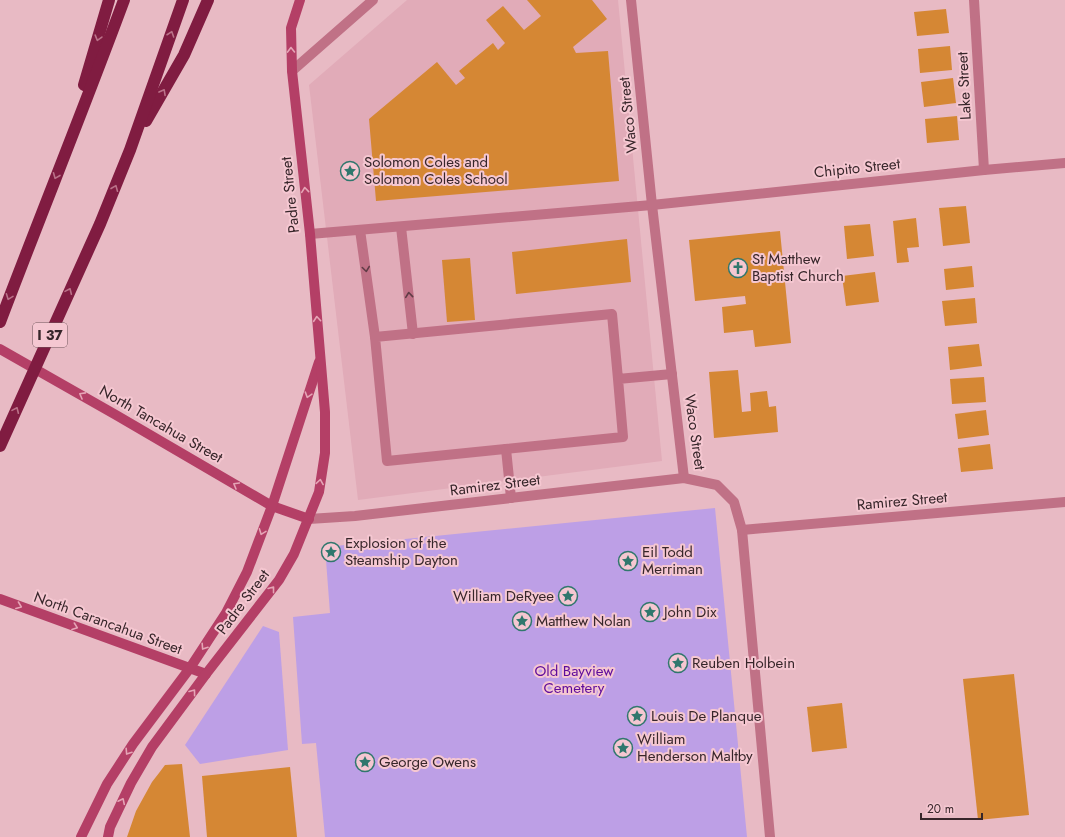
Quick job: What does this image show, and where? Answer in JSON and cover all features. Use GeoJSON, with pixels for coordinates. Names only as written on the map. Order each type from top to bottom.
{"type":"FeatureCollection","features":[{"type":"Feature","properties":{"kind":"highway"},"geometry":{"type":"LineString","coordinates":[[64,157],[109,0]]}},
{"type":"Feature","properties":{"kind":"highway"},"geometry":{"type":"LineString","coordinates":[[0,322],[124,0]]}},
{"type":"Feature","properties":{"kind":"highway","name":"I 37"},"geometry":{"type":"LineString","coordinates":[[0,446],[100,224],[130,150],[183,0]]}},
{"type":"Feature","properties":{"kind":"highway"},"geometry":{"type":"LineString","coordinates":[[130,150],[184,55],[208,0]]}},
{"type":"Feature","properties":{"kind":"main road","name":"Padre Street"},"geometry":{"type":"LineString","coordinates":[[108,837],[110,826],[131,783],[152,747],[206,674],[279,580],[294,554],[319,492],[325,453],[325,412],[310,234],[292,71],[291,28],[300,0]]}},
{"type":"Feature","properties":{"kind":"main road","name":"North Tancahua Street"},"geometry":{"type":"LineString","coordinates":[[0,349],[116,414],[272,506],[309,519]]}},
{"type":"Feature","properties":{"kind":"main road","name":"Padre Street"},"geometry":{"type":"LineString","coordinates":[[81,837],[107,784],[133,744],[190,668],[226,613],[247,572],[272,506],[320,358]]}},
{"type":"Feature","properties":{"kind":"main road","name":"North Carancahua Street"},"geometry":{"type":"LineString","coordinates":[[0,599],[206,674]]}},
{"type":"Feature","properties":{"kind":"street"},"geometry":{"type":"LineString","coordinates":[[292,71],[373,0]]}},
{"type":"Feature","properties":{"kind":"street","name":"Waco Street"},"geometry":{"type":"LineString","coordinates":[[631,0],[652,205],[684,478],[717,485],[734,502],[742,530],[770,837]]}},
{"type":"Feature","properties":{"kind":"street","name":"Lake Street"},"geometry":{"type":"LineString","coordinates":[[974,0],[984,170]]}},
{"type":"Feature","properties":{"kind":"street","name":"Chipito Street"},"geometry":{"type":"LineString","coordinates":[[310,234],[652,205],[984,170],[1065,163]]}},
{"type":"Feature","properties":{"kind":"street"},"geometry":{"type":"LineString","coordinates":[[401,226],[413,334]]}},
{"type":"Feature","properties":{"kind":"street"},"geometry":{"type":"LineString","coordinates":[[360,230],[375,337],[387,461],[623,437],[612,314],[375,337]]}},
{"type":"Feature","properties":{"kind":"street"},"geometry":{"type":"LineString","coordinates":[[618,379],[672,374]]}},
{"type":"Feature","properties":{"kind":"street"},"geometry":{"type":"LineString","coordinates":[[506,449],[511,498]]}},
{"type":"Feature","properties":{"kind":"street","name":"Ramirez Street"},"geometry":{"type":"LineString","coordinates":[[309,519],[355,516],[684,478]]}},
{"type":"Feature","properties":{"kind":"street","name":"Ramirez Street"},"geometry":{"type":"LineString","coordinates":[[742,530],[1065,502]]}},
{"type":"Feature","properties":{"kind":"shaded area"},"geometry":{"type":"Polygon","coordinates":[[[407,0],[618,0],[662,461],[358,500],[309,85],[407,0]]]}},
{"type":"Feature","properties":{"kind":"green space","name":"Old Bayview Cemetery"},"geometry":{"type":"Polygon","coordinates":[[[715,508],[747,837],[325,837],[316,743],[302,744],[293,617],[330,613],[325,547],[715,508]]]}},
{"type":"Feature","properties":{"kind":"green space"},"geometry":{"type":"Polygon","coordinates":[[[263,626],[279,632],[288,750],[200,764],[185,745],[263,626]]]}},
{"type":"Feature","properties":{"kind":"building"},"geometry":{"type":"Polygon","coordinates":[[[527,0],[592,0],[607,19],[573,47],[576,53],[608,51],[619,181],[376,201],[369,119],[437,62],[456,85],[465,78],[459,71],[493,43],[498,50],[505,43],[486,20],[503,6],[524,30],[541,16],[527,0]]]}},
{"type":"Feature","properties":{"kind":"building"},"geometry":{"type":"Polygon","coordinates":[[[946,9],[949,33],[917,36],[914,12],[946,9]]]}},
{"type":"Feature","properties":{"kind":"building"},"geometry":{"type":"Polygon","coordinates":[[[950,46],[952,70],[920,73],[918,49],[950,46]]]}},
{"type":"Feature","properties":{"kind":"building"},"geometry":{"type":"Polygon","coordinates":[[[953,78],[956,103],[924,107],[921,82],[953,78]]]}},
{"type":"Feature","properties":{"kind":"building"},"geometry":{"type":"Polygon","coordinates":[[[957,116],[959,140],[927,143],[925,119],[957,116]]]}},
{"type":"Feature","properties":{"kind":"building"},"geometry":{"type":"Polygon","coordinates":[[[966,206],[970,243],[943,246],[939,208],[966,206]]]}},
{"type":"Feature","properties":{"kind":"building"},"geometry":{"type":"Polygon","coordinates":[[[916,218],[919,247],[907,248],[909,262],[897,263],[893,221],[916,218]]]}},
{"type":"Feature","properties":{"kind":"building"},"geometry":{"type":"Polygon","coordinates":[[[870,224],[874,256],[847,259],[844,226],[870,224]]]}},
{"type":"Feature","properties":{"kind":"building","name":"St Matthew Baptist Church"},"geometry":{"type":"Polygon","coordinates":[[[780,231],[791,343],[755,347],[753,330],[724,333],[722,307],[746,304],[745,296],[695,301],[689,240],[780,231]]]}},
{"type":"Feature","properties":{"kind":"building"},"geometry":{"type":"Polygon","coordinates":[[[627,239],[631,282],[516,294],[512,252],[627,239]]]}},
{"type":"Feature","properties":{"kind":"building"},"geometry":{"type":"Polygon","coordinates":[[[470,258],[475,320],[447,322],[442,260],[470,258]]]}},
{"type":"Feature","properties":{"kind":"building"},"geometry":{"type":"Polygon","coordinates":[[[972,266],[974,287],[946,290],[944,269],[972,266]]]}},
{"type":"Feature","properties":{"kind":"building"},"geometry":{"type":"Polygon","coordinates":[[[875,272],[879,302],[846,306],[842,276],[875,272]]]}},
{"type":"Feature","properties":{"kind":"building"},"geometry":{"type":"Polygon","coordinates":[[[975,298],[977,323],[945,326],[942,301],[975,298]]]}},
{"type":"Feature","properties":{"kind":"building"},"geometry":{"type":"Polygon","coordinates":[[[979,344],[982,366],[950,370],[948,347],[979,344]]]}},
{"type":"Feature","properties":{"kind":"building"},"geometry":{"type":"Polygon","coordinates":[[[738,370],[742,412],[751,411],[750,393],[767,391],[769,407],[776,406],[778,432],[714,438],[709,372],[738,370]]]}},
{"type":"Feature","properties":{"kind":"building"},"geometry":{"type":"Polygon","coordinates":[[[984,377],[986,402],[952,404],[950,379],[984,377]]]}},
{"type":"Feature","properties":{"kind":"building"},"geometry":{"type":"Polygon","coordinates":[[[986,410],[989,435],[958,439],[955,414],[986,410]]]}},
{"type":"Feature","properties":{"kind":"building"},"geometry":{"type":"Polygon","coordinates":[[[990,444],[993,469],[961,472],[958,448],[990,444]]]}},
{"type":"Feature","properties":{"kind":"building"},"geometry":{"type":"Polygon","coordinates":[[[1014,674],[1029,815],[978,820],[963,679],[1014,674]]]}},
{"type":"Feature","properties":{"kind":"building"},"geometry":{"type":"Polygon","coordinates":[[[842,703],[847,748],[812,752],[807,707],[842,703]]]}},
{"type":"Feature","properties":{"kind":"building"},"geometry":{"type":"Polygon","coordinates":[[[182,764],[190,837],[127,837],[136,811],[152,782],[165,765],[182,764]]]}},
{"type":"Feature","properties":{"kind":"building"},"geometry":{"type":"Polygon","coordinates":[[[290,767],[297,837],[207,837],[202,776],[290,767]]]}},
{"type":"Feature","properties":{"kind":"place","name":"Solomon Coles and Solomon Coles School"},"geometry":{"type":"Point","coordinates":[350,171]}},
{"type":"Feature","properties":{"kind":"place","name":"St Matthew Baptist Church"},"geometry":{"type":"Point","coordinates":[738,268]}},
{"type":"Feature","properties":{"kind":"place","name":"Explosion of the Steamship Dayton"},"geometry":{"type":"Point","coordinates":[331,552]}},
{"type":"Feature","properties":{"kind":"place","name":"Eil Todd Merriman"},"geometry":{"type":"Point","coordinates":[628,561]}},
{"type":"Feature","properties":{"kind":"place","name":"William DeRyee"},"geometry":{"type":"Point","coordinates":[568,596]}},
{"type":"Feature","properties":{"kind":"place","name":"John Dix"},"geometry":{"type":"Point","coordinates":[650,612]}},
{"type":"Feature","properties":{"kind":"place","name":"Matthew Nolan"},"geometry":{"type":"Point","coordinates":[522,621]}},
{"type":"Feature","properties":{"kind":"place","name":"Reuben Holbein"},"geometry":{"type":"Point","coordinates":[678,663]}},
{"type":"Feature","properties":{"kind":"place","name":"Louis De Planque"},"geometry":{"type":"Point","coordinates":[637,716]}},
{"type":"Feature","properties":{"kind":"place","name":"William Henderson Maltby"},"geometry":{"type":"Point","coordinates":[623,748]}},
{"type":"Feature","properties":{"kind":"place","name":"George Owens"},"geometry":{"type":"Point","coordinates":[365,762]}}]}
